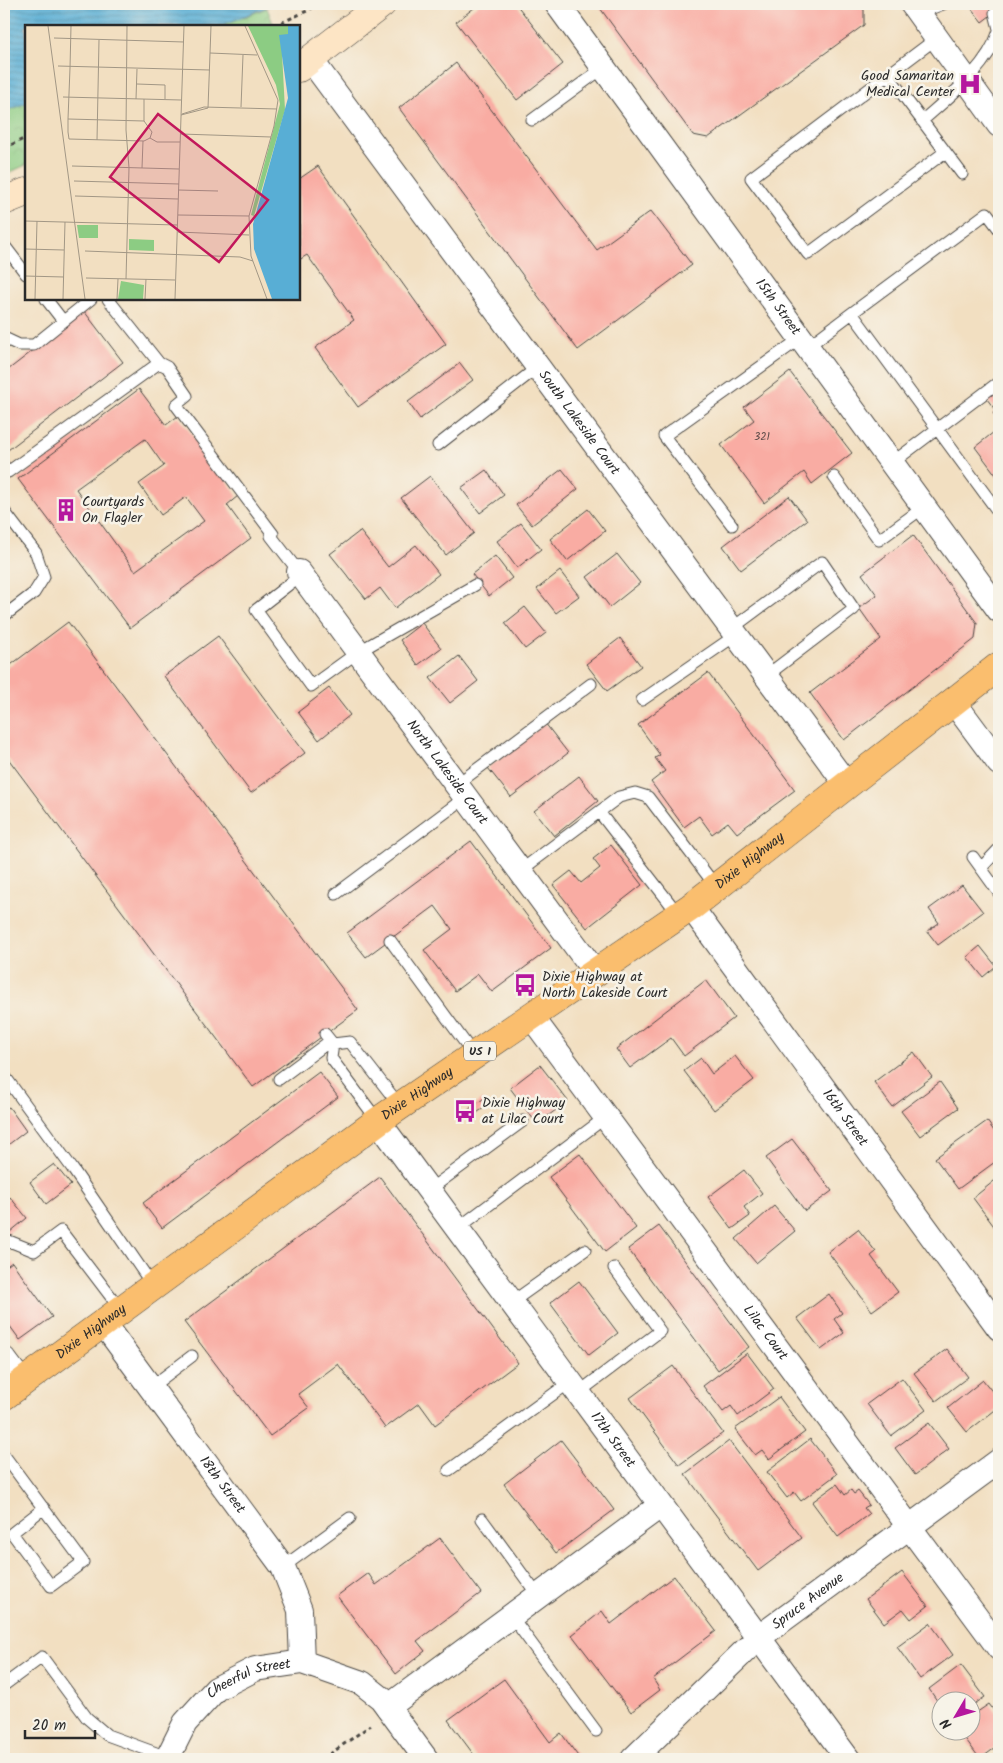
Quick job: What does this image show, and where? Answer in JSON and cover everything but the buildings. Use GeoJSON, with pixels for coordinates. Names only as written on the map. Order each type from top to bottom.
{"type":"FeatureCollection","features":[{"type":"Feature","properties":{"kind":"main road","name":"Dixie Highway"},"geometry":{"type":"LineString","coordinates":[[13,1390],[378,1121],[685,911],[999,666]]}},
{"type":"Feature","properties":{"kind":"street"},"geometry":{"type":"LineString","coordinates":[[305,64],[382,4]]}},
{"type":"Feature","properties":{"kind":"street","name":"15th Street"},"geometry":{"type":"LineString","coordinates":[[557,4],[999,610]]}},
{"type":"Feature","properties":{"kind":"street"},"geometry":{"type":"LineString","coordinates":[[916,8],[999,125]]}},
{"type":"Feature","properties":{"kind":"street","name":"South Lakeside Court"},"geometry":{"type":"LineString","coordinates":[[305,64],[538,367],[847,785]]}},
{"type":"Feature","properties":{"kind":"street","name":"North Lakeside Court"},"geometry":{"type":"LineString","coordinates":[[300,574],[595,972]]}},
{"type":"Feature","properties":{"kind":"street"},"geometry":{"type":"LineString","coordinates":[[952,701],[999,763]]}},
{"type":"Feature","properties":{"kind":"street","name":"16th Street"},"geometry":{"type":"LineString","coordinates":[[685,911],[999,1328]]}},
{"type":"Feature","properties":{"kind":"street","name":"Lilac Court"},"geometry":{"type":"LineString","coordinates":[[531,1016],[999,1648]]}},
{"type":"Feature","properties":{"kind":"street","name":"17th Street"},"geometry":{"type":"LineString","coordinates":[[378,1121],[848,1759]]}},
{"type":"Feature","properties":{"kind":"street","name":"18th Street"},"geometry":{"type":"LineString","coordinates":[[112,1317],[151,1387],[283,1567],[300,1610],[302,1662]]}},
{"type":"Feature","properties":{"kind":"street"},"geometry":{"type":"LineString","coordinates":[[4,1359],[13,1390]]}},
{"type":"Feature","properties":{"kind":"street","name":"Spruce Avenue"},"geometry":{"type":"LineString","coordinates":[[633,1759],[758,1638],[999,1461]]}},
{"type":"Feature","properties":{"kind":"street"},"geometry":{"type":"LineString","coordinates":[[426,1759],[388,1707],[660,1506]]}},
{"type":"Feature","properties":{"kind":"street","name":"Cheerful Street"},"geometry":{"type":"LineString","coordinates":[[167,1758],[185,1724],[216,1689],[255,1669],[302,1662],[362,1683],[381,1698],[388,1707]]}},
{"type":"Feature","properties":{"kind":"lane"},"geometry":{"type":"LineString","coordinates":[[916,8],[943,4]]}},
{"type":"Feature","properties":{"kind":"lane"},"geometry":{"type":"LineString","coordinates":[[922,121],[967,80],[996,41],[998,23]]}},
{"type":"Feature","properties":{"kind":"lane"},"geometry":{"type":"LineString","coordinates":[[937,38],[751,178],[808,254],[945,152]]}},
{"type":"Feature","properties":{"kind":"lane"},"geometry":{"type":"LineString","coordinates":[[532,120],[603,68]]}},
{"type":"Feature","properties":{"kind":"lane"},"geometry":{"type":"LineString","coordinates":[[888,75],[962,174]]}},
{"type":"Feature","properties":{"kind":"lane"},"geometry":{"type":"LineString","coordinates":[[732,525],[664,436],[804,343],[852,314],[988,214],[999,229]]}},
{"type":"Feature","properties":{"kind":"lane"},"geometry":{"type":"LineString","coordinates":[[4,245],[25,273]]}},
{"type":"Feature","properties":{"kind":"lane"},"geometry":{"type":"LineString","coordinates":[[47,300],[63,321]]}},
{"type":"Feature","properties":{"kind":"lane"},"geometry":{"type":"LineString","coordinates":[[4,338],[18,345],[34,345],[89,300]]}},
{"type":"Feature","properties":{"kind":"lane"},"geometry":{"type":"LineString","coordinates":[[109,300],[159,363],[167,367],[187,396],[176,405],[300,574],[256,610],[311,686],[358,652],[475,585]]}},
{"type":"Feature","properties":{"kind":"lane"},"geometry":{"type":"LineString","coordinates":[[852,314],[999,513]]}},
{"type":"Feature","properties":{"kind":"lane"},"geometry":{"type":"LineString","coordinates":[[4,466],[8,472],[159,363]]}},
{"type":"Feature","properties":{"kind":"lane"},"geometry":{"type":"LineString","coordinates":[[438,445],[538,367]]}},
{"type":"Feature","properties":{"kind":"lane"},"geometry":{"type":"LineString","coordinates":[[892,463],[999,382]]}},
{"type":"Feature","properties":{"kind":"lane"},"geometry":{"type":"LineString","coordinates":[[834,477],[879,540],[924,507]]}},
{"type":"Feature","properties":{"kind":"lane"},"geometry":{"type":"LineString","coordinates":[[4,511],[36,553],[44,577],[34,593],[4,616]]}},
{"type":"Feature","properties":{"kind":"lane"},"geometry":{"type":"LineString","coordinates":[[642,700],[734,632],[822,562],[854,610],[766,676]]}},
{"type":"Feature","properties":{"kind":"lane"},"geometry":{"type":"LineString","coordinates":[[336,894],[591,684]]}},
{"type":"Feature","properties":{"kind":"lane"},"geometry":{"type":"LineString","coordinates":[[520,871],[619,797],[635,793],[648,797],[716,888]]}},
{"type":"Feature","properties":{"kind":"lane"},"geometry":{"type":"LineString","coordinates":[[599,812],[685,911]]}},
{"type":"Feature","properties":{"kind":"lane"},"geometry":{"type":"LineString","coordinates":[[981,868],[999,849]]}},
{"type":"Feature","properties":{"kind":"lane"},"geometry":{"type":"LineString","coordinates":[[972,857],[999,893]]}},
{"type":"Feature","properties":{"kind":"lane"},"geometry":{"type":"LineString","coordinates":[[390,940],[474,1055]]}},
{"type":"Feature","properties":{"kind":"lane"},"geometry":{"type":"LineString","coordinates":[[329,1040],[331,1058],[378,1121]]}},
{"type":"Feature","properties":{"kind":"lane"},"geometry":{"type":"LineString","coordinates":[[279,1078],[329,1040],[350,1042],[400,1106]]}},
{"type":"Feature","properties":{"kind":"lane"},"geometry":{"type":"LineString","coordinates":[[4,1075],[72,1168],[154,1286]]}},
{"type":"Feature","properties":{"kind":"lane"},"geometry":{"type":"LineString","coordinates":[[457,1229],[606,1117]]}},
{"type":"Feature","properties":{"kind":"lane"},"geometry":{"type":"LineString","coordinates":[[429,1190],[523,1121]]}},
{"type":"Feature","properties":{"kind":"lane"},"geometry":{"type":"LineString","coordinates":[[4,1245],[9,1241],[34,1252],[61,1231],[112,1317]]}},
{"type":"Feature","properties":{"kind":"lane"},"geometry":{"type":"LineString","coordinates":[[512,1302],[585,1250]]}},
{"type":"Feature","properties":{"kind":"lane"},"geometry":{"type":"LineString","coordinates":[[448,1470],[660,1331],[614,1268]]}},
{"type":"Feature","properties":{"kind":"lane"},"geometry":{"type":"LineString","coordinates":[[151,1387],[192,1356]]}},
{"type":"Feature","properties":{"kind":"lane"},"geometry":{"type":"LineString","coordinates":[[4,1454],[44,1508],[83,1562],[51,1586],[12,1533],[44,1508]]}},
{"type":"Feature","properties":{"kind":"lane"},"geometry":{"type":"LineString","coordinates":[[283,1567],[350,1518]]}},
{"type":"Feature","properties":{"kind":"lane"},"geometry":{"type":"LineString","coordinates":[[482,1519],[539,1597]]}},
{"type":"Feature","properties":{"kind":"lane"},"geometry":{"type":"LineString","coordinates":[[512,1617],[596,1732]]}},
{"type":"Feature","properties":{"kind":"lane"},"geometry":{"type":"LineString","coordinates":[[4,1685],[42,1657],[87,1718],[107,1735],[167,1758]]}},
{"type":"Feature","properties":{"kind":"path"},"geometry":{"type":"LineString","coordinates":[[276,25],[309,10],[317,4]]}},
{"type":"Feature","properties":{"kind":"path"},"geometry":{"type":"LineString","coordinates":[[4,148],[25,138]]}},
{"type":"Feature","properties":{"kind":"path"},"geometry":{"type":"LineString","coordinates":[[322,1759],[370,1724]]}},
{"type":"Feature","properties":{"kind":"green space"},"geometry":{"type":"Polygon","coordinates":[[[267,8],[274,25],[223,25],[267,8]]]}},
{"type":"Feature","properties":{"kind":"green space"},"geometry":{"type":"Polygon","coordinates":[[[25,103],[25,165],[4,175],[4,112],[25,103]]]}},
{"type":"Feature","properties":{"kind":"water"},"geometry":{"type":"Polygon","coordinates":[[[4,4],[274,4],[222,25],[25,25],[25,103],[4,112],[4,4]]]}},
{"type":"Feature","properties":{"kind":"place","name":"Good Samaritan Medical Center"},"geometry":{"type":"Point","coordinates":[970,84]}},
{"type":"Feature","properties":{"kind":"place","name":"Courtyards On Flagler"},"geometry":{"type":"Point","coordinates":[66,510]}},
{"type":"Feature","properties":{"kind":"place","name":"Dixie Highway at North Lakeside Court"},"geometry":{"type":"Point","coordinates":[525,985]}},
{"type":"Feature","properties":{"kind":"place","name":"Dixie Highway at Lilac Court"},"geometry":{"type":"Point","coordinates":[465,1111]}}]}
